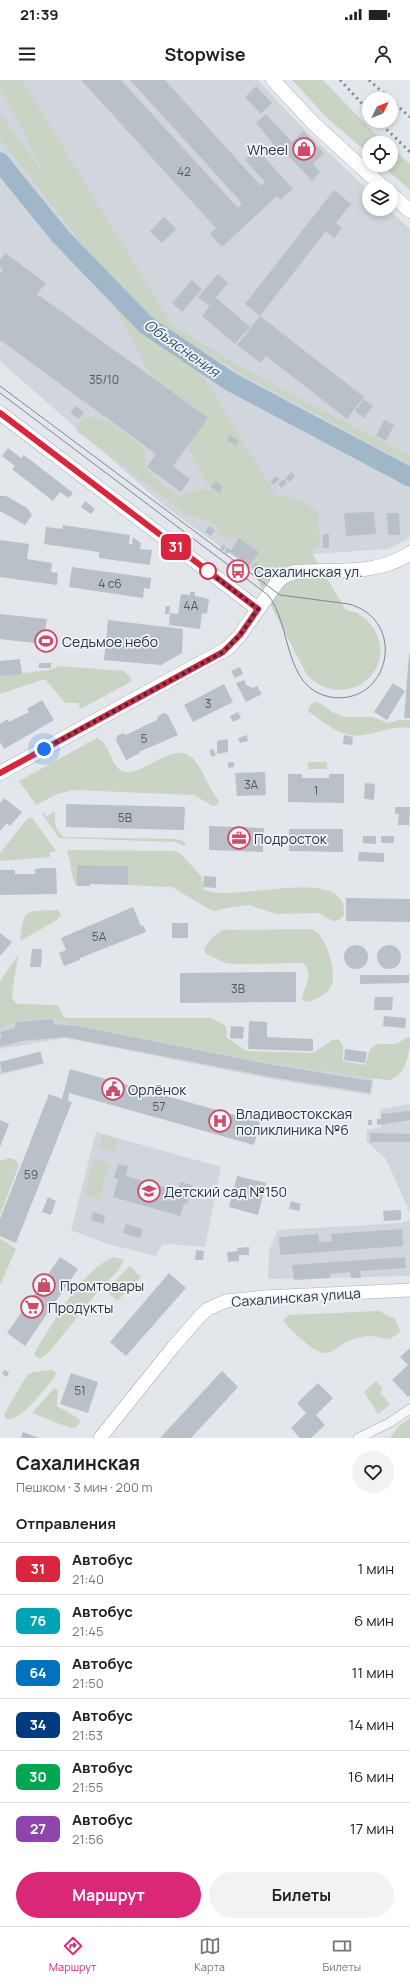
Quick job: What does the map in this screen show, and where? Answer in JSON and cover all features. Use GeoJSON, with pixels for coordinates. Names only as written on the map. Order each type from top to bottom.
{"type":"FeatureCollection","features":[{"type":"Feature","properties":{"kind":"main road"},"geometry":{"type":"LineString","coordinates":[[273,80],[314,124],[374,180]]}},
{"type":"Feature","properties":{"kind":"main road"},"geometry":{"type":"LineString","coordinates":[[398,200],[410,211]]}},
{"type":"Feature","properties":{"kind":"main road"},"geometry":{"type":"LineString","coordinates":[[0,413],[258,609]]}},
{"type":"Feature","properties":{"kind":"main road"},"geometry":{"type":"LineString","coordinates":[[0,773],[223,652],[240,635],[278,581],[286,575],[295,572],[374,568],[394,562],[410,553]]}},
{"type":"Feature","properties":{"kind":"main road","name":"Сахалинская улица"},"geometry":{"type":"LineString","coordinates":[[100,1438],[174,1346],[208,1309],[226,1301],[265,1297],[410,1290]]}},
{"type":"Feature","properties":{"kind":"street"},"geometry":{"type":"LineString","coordinates":[[358,1438],[389,1423],[410,1409]]}},
{"type":"Feature","properties":{"kind":"shaded area"},"geometry":{"type":"Polygon","coordinates":[[[0,80],[258,80],[298,123],[362,184],[362,216],[396,216],[410,229],[410,536],[406,540],[388,549],[268,557],[257,573],[167,508],[0,361],[0,80]]]}},
{"type":"Feature","properties":{"kind":"shaded area"},"geometry":{"type":"Polygon","coordinates":[[[55,1015],[121,1030],[374,1076],[371,1095],[271,1079],[65,1038],[0,1049],[0,1029],[13,1021],[55,1015]]]}},
{"type":"Feature","properties":{"kind":"shaded area"},"geometry":{"type":"Polygon","coordinates":[[[41,1051],[44,1064],[0,1075],[0,1062],[41,1051]]]}},
{"type":"Feature","properties":{"kind":"shaded area"},"geometry":{"type":"Polygon","coordinates":[[[410,1104],[410,1213],[386,1159],[366,1141],[367,1130],[382,1127],[380,1109],[410,1104]]]}},
{"type":"Feature","properties":{"kind":"shaded area","name":"Детский сад №150"},"geometry":{"type":"Polygon","coordinates":[[[96,1132],[221,1167],[205,1247],[167,1244],[162,1245],[156,1256],[108,1244],[71,1230],[96,1132]]]}},
{"type":"Feature","properties":{"kind":"shaded area"},"geometry":{"type":"Polygon","coordinates":[[[410,1220],[410,1276],[268,1279],[269,1251],[278,1230],[402,1223],[410,1220]]]}},
{"type":"Feature","properties":{"kind":"green space"},"geometry":{"type":"Polygon","coordinates":[[[0,80],[22,80],[172,325],[251,373],[410,456],[410,465],[245,376],[178,335],[277,497],[282,496],[293,498],[318,512],[320,543],[317,548],[310,550],[345,609],[362,616],[372,626],[376,633],[380,649],[378,663],[372,675],[362,684],[349,689],[335,690],[321,685],[307,675],[235,537],[229,539],[222,538],[215,525],[186,514],[78,432],[76,428],[82,420],[89,417],[98,418],[108,422],[142,447],[146,453],[145,469],[158,482],[180,496],[199,490],[211,491],[81,242],[0,139],[0,113],[47,178],[0,87],[0,80]]]}},
{"type":"Feature","properties":{"kind":"green space"},"geometry":{"type":"Polygon","coordinates":[[[292,80],[323,80],[362,121],[362,128],[369,128],[378,136],[362,136],[362,148],[327,118],[292,80]]]}},
{"type":"Feature","properties":{"kind":"green space"},"geometry":{"type":"Polygon","coordinates":[[[398,153],[410,164],[410,190],[389,172],[398,172],[398,153]]]}},
{"type":"Feature","properties":{"kind":"green space"},"geometry":{"type":"Polygon","coordinates":[[[59,666],[123,671],[130,676],[132,681],[81,709],[78,703],[65,703],[45,679],[0,694],[0,676],[49,670],[59,666]]]}},
{"type":"Feature","properties":{"kind":"green space"},"geometry":{"type":"Polygon","coordinates":[[[315,702],[320,703],[332,712],[345,717],[373,717],[388,723],[398,720],[410,720],[410,728],[392,729],[356,736],[348,735],[327,725],[308,711],[310,705],[315,702]]]}},
{"type":"Feature","properties":{"kind":"green space"},"geometry":{"type":"Polygon","coordinates":[[[97,738],[105,745],[116,766],[125,772],[138,770],[168,755],[183,753],[189,755],[199,766],[219,801],[218,804],[214,806],[211,805],[194,795],[74,790],[57,794],[36,805],[19,781],[97,738]]]}},
{"type":"Feature","properties":{"kind":"green space"},"geometry":{"type":"Polygon","coordinates":[[[308,762],[327,762],[327,769],[308,769],[308,762]]]}},
{"type":"Feature","properties":{"kind":"green space"},"geometry":{"type":"Polygon","coordinates":[[[55,811],[55,822],[58,832],[64,837],[176,839],[183,841],[186,844],[184,846],[176,842],[59,838],[42,814],[43,812],[46,817],[55,811]]]}},
{"type":"Feature","properties":{"kind":"green space"},"geometry":{"type":"Polygon","coordinates":[[[30,817],[56,851],[50,852],[50,857],[0,861],[0,853],[30,817]]]}},
{"type":"Feature","properties":{"kind":"green space"},"geometry":{"type":"Polygon","coordinates":[[[68,850],[175,851],[180,853],[202,877],[203,889],[217,893],[286,888],[309,888],[328,891],[341,899],[344,915],[339,920],[333,921],[318,913],[276,914],[249,905],[216,911],[211,910],[172,887],[128,885],[128,866],[77,865],[77,886],[72,875],[67,852],[68,850]]]}},
{"type":"Feature","properties":{"kind":"green space"},"geometry":{"type":"Polygon","coordinates":[[[58,910],[61,915],[57,920],[20,941],[23,922],[28,914],[39,911],[58,910]]]}},
{"type":"Feature","properties":{"kind":"green space"},"geometry":{"type":"Polygon","coordinates":[[[310,929],[315,931],[320,936],[328,950],[332,966],[333,980],[327,992],[319,998],[306,1002],[302,1000],[308,980],[308,971],[302,963],[226,963],[206,954],[204,949],[212,938],[223,930],[310,929]]]}},
{"type":"Feature","properties":{"kind":"green space"},"geometry":{"type":"Polygon","coordinates":[[[18,955],[12,994],[13,1000],[18,1004],[58,1005],[63,1016],[66,1018],[211,1018],[226,1026],[227,1038],[247,1051],[313,1053],[332,1040],[338,1039],[343,1045],[343,1061],[365,1065],[370,1049],[378,1044],[396,1044],[408,1037],[410,1038],[409,1051],[402,1071],[392,1079],[385,1080],[268,1063],[62,1023],[53,1018],[16,1021],[0,1030],[0,981],[18,955]]]}},
{"type":"Feature","properties":{"kind":"green space"},"geometry":{"type":"Polygon","coordinates":[[[103,1135],[118,1140],[115,1152],[99,1148],[103,1135]]]}},
{"type":"Feature","properties":{"kind":"green space"},"geometry":{"type":"Polygon","coordinates":[[[10,1158],[16,1160],[19,1165],[0,1215],[0,1161],[10,1158]]]}},
{"type":"Feature","properties":{"kind":"green space"},"geometry":{"type":"Polygon","coordinates":[[[94,1159],[110,1163],[99,1199],[84,1195],[94,1159]]]}},
{"type":"Feature","properties":{"kind":"green space"},"geometry":{"type":"Polygon","coordinates":[[[0,1238],[16,1249],[0,1285],[0,1238]]]}},
{"type":"Feature","properties":{"kind":"green space"},"geometry":{"type":"Polygon","coordinates":[[[114,1257],[124,1260],[118,1271],[99,1290],[50,1351],[40,1359],[34,1355],[60,1311],[80,1284],[102,1264],[114,1257]]]}},
{"type":"Feature","properties":{"kind":"green space"},"geometry":{"type":"Polygon","coordinates":[[[130,1266],[141,1277],[117,1301],[106,1290],[130,1266]]]}},
{"type":"Feature","properties":{"kind":"green space"},"geometry":{"type":"Polygon","coordinates":[[[379,1311],[395,1319],[400,1331],[396,1335],[392,1338],[366,1336],[346,1342],[328,1353],[321,1352],[311,1347],[283,1321],[290,1315],[379,1311]]]}},
{"type":"Feature","properties":{"kind":"green space"},"geometry":{"type":"Polygon","coordinates":[[[53,1370],[56,1373],[54,1378],[32,1404],[18,1416],[12,1419],[6,1419],[4,1414],[27,1375],[33,1372],[53,1370]]]}},
{"type":"Feature","properties":{"kind":"green space"},"geometry":{"type":"Polygon","coordinates":[[[376,1381],[383,1389],[380,1393],[390,1404],[378,1414],[364,1392],[376,1381]]]}},
{"type":"Feature","properties":{"kind":"green space"},"geometry":{"type":"Polygon","coordinates":[[[54,1388],[58,1391],[57,1406],[79,1419],[80,1422],[75,1428],[70,1428],[32,1413],[54,1388]]]}},
{"type":"Feature","properties":{"kind":"green space"},"geometry":{"type":"Polygon","coordinates":[[[410,1418],[410,1438],[390,1438],[399,1426],[410,1418]]]}},
{"type":"Feature","properties":{"kind":"building"},"geometry":{"type":"Polygon","coordinates":[[[81,80],[121,80],[238,208],[242,203],[130,80],[165,80],[261,186],[265,182],[245,160],[257,149],[293,189],[280,200],[277,196],[222,247],[210,234],[216,228],[81,80]]]}},
{"type":"Feature","properties":{"kind":"building"},"geometry":{"type":"Polygon","coordinates":[[[256,86],[272,103],[261,114],[245,97],[256,86]]]}},
{"type":"Feature","properties":{"kind":"building"},"geometry":{"type":"Polygon","coordinates":[[[266,114],[292,142],[303,131],[324,153],[313,164],[320,172],[312,181],[282,149],[279,151],[256,123],[266,114]]]}},
{"type":"Feature","properties":{"kind":"building"},"geometry":{"type":"Polygon","coordinates":[[[334,190],[351,204],[336,223],[342,228],[334,238],[326,231],[260,316],[245,304],[334,190]]]}},
{"type":"Feature","properties":{"kind":"building"},"geometry":{"type":"Polygon","coordinates":[[[164,217],[176,229],[162,243],[150,231],[164,217]]]}},
{"type":"Feature","properties":{"kind":"building"},"geometry":{"type":"Polygon","coordinates":[[[5,253],[46,283],[37,294],[208,418],[173,466],[190,479],[181,492],[147,467],[156,454],[0,340],[0,274],[3,269],[0,267],[0,260],[5,253]]]}},
{"type":"Feature","properties":{"kind":"building"},"geometry":{"type":"Polygon","coordinates":[[[218,274],[228,283],[209,306],[198,297],[218,274]]]}},
{"type":"Feature","properties":{"kind":"building"},"geometry":{"type":"Polygon","coordinates":[[[192,280],[202,289],[182,312],[172,303],[192,280]]]}},
{"type":"Feature","properties":{"kind":"building"},"geometry":{"type":"Polygon","coordinates":[[[216,298],[250,327],[235,344],[202,316],[216,298]]]}},
{"type":"Feature","properties":{"kind":"building"},"geometry":{"type":"Polygon","coordinates":[[[260,316],[364,397],[347,419],[266,356],[260,363],[237,345],[260,316]]]}},
{"type":"Feature","properties":{"kind":"building"},"geometry":{"type":"Polygon","coordinates":[[[364,399],[373,406],[364,418],[355,411],[364,399]]]}},
{"type":"Feature","properties":{"kind":"building"},"geometry":{"type":"Polygon","coordinates":[[[76,406],[84,412],[79,419],[70,413],[76,406]]]}},
{"type":"Feature","properties":{"kind":"building"},"geometry":{"type":"Polygon","coordinates":[[[384,420],[394,425],[386,441],[376,436],[384,420]]]}},
{"type":"Feature","properties":{"kind":"building"},"geometry":{"type":"Polygon","coordinates":[[[230,435],[239,441],[236,446],[227,440],[230,435]]]}},
{"type":"Feature","properties":{"kind":"building"},"geometry":{"type":"Polygon","coordinates":[[[8,448],[21,458],[24,455],[73,493],[69,498],[60,492],[53,501],[12,469],[15,466],[2,456],[8,448]]]}},
{"type":"Feature","properties":{"kind":"building"},"geometry":{"type":"Polygon","coordinates":[[[291,472],[295,476],[289,482],[285,478],[291,472]]]}},
{"type":"Feature","properties":{"kind":"building"},"geometry":{"type":"Polygon","coordinates":[[[276,476],[279,479],[274,485],[270,482],[276,476]]]}},
{"type":"Feature","properties":{"kind":"building"},"geometry":{"type":"Polygon","coordinates":[[[283,479],[287,482],[282,488],[278,484],[283,479]]]}},
{"type":"Feature","properties":{"kind":"building"},"geometry":{"type":"Polygon","coordinates":[[[215,481],[223,487],[219,493],[211,487],[215,481]]]}},
{"type":"Feature","properties":{"kind":"building"},"geometry":{"type":"Polygon","coordinates":[[[0,496],[6,496],[27,508],[32,515],[25,525],[0,511],[0,496]]]}},
{"type":"Feature","properties":{"kind":"building"},"geometry":{"type":"Polygon","coordinates":[[[85,501],[95,509],[91,514],[81,507],[85,501]]]}},
{"type":"Feature","properties":{"kind":"building"},"geometry":{"type":"Polygon","coordinates":[[[374,512],[376,534],[346,536],[344,513],[374,512]]]}},
{"type":"Feature","properties":{"kind":"building"},"geometry":{"type":"Polygon","coordinates":[[[387,513],[399,513],[400,535],[388,535],[387,513]]]}},
{"type":"Feature","properties":{"kind":"building"},"geometry":{"type":"Polygon","coordinates":[[[63,525],[130,535],[129,544],[132,544],[133,537],[141,543],[140,549],[152,550],[150,565],[99,558],[99,552],[44,544],[46,527],[63,529],[63,525]]]}},
{"type":"Feature","properties":{"kind":"building"},"geometry":{"type":"Polygon","coordinates":[[[209,526],[215,530],[211,536],[205,532],[209,526]]]}},
{"type":"Feature","properties":{"kind":"building"},"geometry":{"type":"Polygon","coordinates":[[[323,534],[329,534],[329,548],[323,548],[323,534]]]}},
{"type":"Feature","properties":{"kind":"building"},"geometry":{"type":"Polygon","coordinates":[[[239,538],[259,552],[249,566],[229,552],[227,554],[224,552],[227,548],[231,550],[239,538]]]}},
{"type":"Feature","properties":{"kind":"building"},"geometry":{"type":"Polygon","coordinates":[[[0,540],[29,544],[27,559],[52,563],[51,572],[58,573],[57,585],[0,577],[0,540]]]}},
{"type":"Feature","properties":{"kind":"building"},"geometry":{"type":"Polygon","coordinates":[[[223,545],[226,547],[223,551],[220,549],[223,545]]]}},
{"type":"Feature","properties":{"kind":"building"},"geometry":{"type":"Polygon","coordinates":[[[255,562],[261,566],[257,572],[251,568],[255,562]]]}},
{"type":"Feature","properties":{"kind":"building"},"geometry":{"type":"Polygon","coordinates":[[[72,567],[151,578],[150,589],[144,588],[143,598],[69,587],[72,567]]]}},
{"type":"Feature","properties":{"kind":"building"},"geometry":{"type":"Polygon","coordinates":[[[190,592],[195,592],[195,596],[209,599],[207,614],[202,613],[200,629],[169,625],[170,613],[178,614],[181,594],[190,595],[190,592]]]}},
{"type":"Feature","properties":{"kind":"building"},"geometry":{"type":"Polygon","coordinates":[[[166,606],[170,606],[169,614],[165,614],[166,606]]]}},
{"type":"Feature","properties":{"kind":"building"},"geometry":{"type":"Polygon","coordinates":[[[0,614],[47,619],[45,632],[53,633],[52,645],[0,639],[0,614]]]}},
{"type":"Feature","properties":{"kind":"building"},"geometry":{"type":"Polygon","coordinates":[[[108,620],[183,629],[182,653],[161,665],[104,660],[108,620]]]}},
{"type":"Feature","properties":{"kind":"building"},"geometry":{"type":"Polygon","coordinates":[[[409,654],[410,718],[404,718],[409,654]]]}},
{"type":"Feature","properties":{"kind":"building"},"geometry":{"type":"Polygon","coordinates":[[[20,659],[22,674],[0,676],[0,661],[20,659]]]}},
{"type":"Feature","properties":{"kind":"building"},"geometry":{"type":"Polygon","coordinates":[[[39,663],[51,663],[51,668],[39,668],[39,663]]]}},
{"type":"Feature","properties":{"kind":"building"},"geometry":{"type":"Polygon","coordinates":[[[240,667],[243,674],[235,678],[231,671],[240,667]]]}},
{"type":"Feature","properties":{"kind":"building"},"geometry":{"type":"Polygon","coordinates":[[[244,680],[246,685],[253,688],[257,686],[262,694],[246,702],[236,683],[244,680]]]}},
{"type":"Feature","properties":{"kind":"building"},"geometry":{"type":"Polygon","coordinates":[[[393,683],[405,691],[387,720],[374,712],[393,683]]]}},
{"type":"Feature","properties":{"kind":"building"},"geometry":{"type":"Polygon","coordinates":[[[224,684],[233,702],[193,722],[184,705],[224,684]]]}},
{"type":"Feature","properties":{"kind":"building"},"geometry":{"type":"Polygon","coordinates":[[[42,700],[54,720],[4,749],[0,742],[0,724],[8,719],[9,722],[29,712],[27,709],[42,700]]]}},
{"type":"Feature","properties":{"kind":"building"},"geometry":{"type":"Polygon","coordinates":[[[238,712],[241,718],[233,722],[230,716],[238,712]]]}},
{"type":"Feature","properties":{"kind":"building"},"geometry":{"type":"Polygon","coordinates":[[[164,713],[168,715],[178,735],[139,752],[140,753],[126,760],[116,740],[117,736],[123,733],[126,735],[157,720],[158,716],[164,713]]]}},
{"type":"Feature","properties":{"kind":"building"},"geometry":{"type":"Polygon","coordinates":[[[247,735],[248,741],[240,743],[238,738],[247,735]]]}},
{"type":"Feature","properties":{"kind":"building"},"geometry":{"type":"Polygon","coordinates":[[[344,735],[353,737],[352,745],[343,744],[344,735]]]}},
{"type":"Feature","properties":{"kind":"building"},"geometry":{"type":"Polygon","coordinates":[[[228,739],[228,752],[217,754],[217,741],[228,739]]]}},
{"type":"Feature","properties":{"kind":"building"},"geometry":{"type":"Polygon","coordinates":[[[213,749],[216,755],[212,757],[209,750],[213,749]]]}},
{"type":"Feature","properties":{"kind":"building"},"geometry":{"type":"Polygon","coordinates":[[[228,762],[234,762],[234,767],[228,768],[228,762]]]}},
{"type":"Feature","properties":{"kind":"building"},"geometry":{"type":"Polygon","coordinates":[[[265,772],[266,795],[237,796],[235,773],[265,772]]]}},
{"type":"Feature","properties":{"kind":"building"},"geometry":{"type":"Polygon","coordinates":[[[288,774],[302,774],[302,778],[329,778],[329,774],[344,774],[344,803],[288,802],[288,774]]]}},
{"type":"Feature","properties":{"kind":"building"},"geometry":{"type":"Polygon","coordinates":[[[365,783],[375,784],[374,800],[364,799],[365,783]]]}},
{"type":"Feature","properties":{"kind":"building"},"geometry":{"type":"Polygon","coordinates":[[[4,798],[22,812],[10,826],[7,823],[0,831],[0,803],[4,798]]]}},
{"type":"Feature","properties":{"kind":"building"},"geometry":{"type":"Polygon","coordinates":[[[66,804],[185,807],[184,830],[66,827],[66,804]]]}},
{"type":"Feature","properties":{"kind":"building"},"geometry":{"type":"Polygon","coordinates":[[[395,807],[410,807],[409,825],[398,825],[399,814],[395,814],[395,807]]]}},
{"type":"Feature","properties":{"kind":"building"},"geometry":{"type":"Polygon","coordinates":[[[209,826],[264,828],[263,852],[209,850],[209,826]]]}},
{"type":"Feature","properties":{"kind":"building"},"geometry":{"type":"Polygon","coordinates":[[[289,829],[343,829],[343,852],[289,851],[289,829]]]}},
{"type":"Feature","properties":{"kind":"building"},"geometry":{"type":"Polygon","coordinates":[[[363,836],[376,836],[376,844],[363,843],[363,836]]]}},
{"type":"Feature","properties":{"kind":"building"},"geometry":{"type":"Polygon","coordinates":[[[381,836],[394,836],[394,843],[381,843],[381,836]]]}},
{"type":"Feature","properties":{"kind":"building"},"geometry":{"type":"Polygon","coordinates":[[[359,852],[384,853],[384,862],[358,861],[359,852]]]}},
{"type":"Feature","properties":{"kind":"building"},"geometry":{"type":"Polygon","coordinates":[[[77,865],[128,866],[128,885],[90,884],[90,886],[77,886],[77,865]]]}},
{"type":"Feature","properties":{"kind":"building"},"geometry":{"type":"Polygon","coordinates":[[[56,868],[57,894],[0,895],[0,870],[15,870],[15,874],[35,874],[35,869],[56,868]]]}},
{"type":"Feature","properties":{"kind":"building"},"geometry":{"type":"Polygon","coordinates":[[[204,876],[216,877],[216,888],[203,887],[204,876]]]}},
{"type":"Feature","properties":{"kind":"building"},"geometry":{"type":"Polygon","coordinates":[[[346,898],[410,899],[410,922],[346,921],[346,898]]]}},
{"type":"Feature","properties":{"kind":"building"},"geometry":{"type":"Polygon","coordinates":[[[133,907],[141,926],[143,925],[146,932],[80,958],[80,960],[64,966],[59,953],[66,950],[61,938],[133,907]]]}},
{"type":"Feature","properties":{"kind":"building"},"geometry":{"type":"Polygon","coordinates":[[[172,923],[188,923],[188,938],[172,938],[172,923]]]}},
{"type":"Feature","properties":{"kind":"building"},"geometry":{"type":"Polygon","coordinates":[[[0,933],[12,942],[0,956],[0,933]]]}},
{"type":"Feature","properties":{"kind":"building"},"geometry":{"type":"Polygon","coordinates":[[[356,945],[364,949],[368,957],[364,965],[356,969],[348,965],[344,957],[348,949],[356,945]]]}},
{"type":"Feature","properties":{"kind":"building"},"geometry":{"type":"Polygon","coordinates":[[[389,945],[397,949],[401,957],[397,965],[389,969],[381,965],[377,957],[381,949],[389,945]]]}},
{"type":"Feature","properties":{"kind":"building"},"geometry":{"type":"Polygon","coordinates":[[[32,949],[42,949],[41,967],[30,967],[32,949]]]}},
{"type":"Feature","properties":{"kind":"building"},"geometry":{"type":"Polygon","coordinates":[[[296,972],[296,1002],[180,1003],[180,973],[296,972]]]}},
{"type":"Feature","properties":{"kind":"building"},"geometry":{"type":"Polygon","coordinates":[[[360,975],[409,975],[409,983],[360,984],[360,975]]]}},
{"type":"Feature","properties":{"kind":"building"},"geometry":{"type":"Polygon","coordinates":[[[375,997],[393,997],[392,1010],[374,1010],[375,997]]]}},
{"type":"Feature","properties":{"kind":"building"},"geometry":{"type":"Polygon","coordinates":[[[384,1016],[406,1018],[405,1028],[383,1026],[384,1016]]]}},
{"type":"Feature","properties":{"kind":"building"},"geometry":{"type":"Polygon","coordinates":[[[53,1019],[54,1024],[77,1026],[268,1064],[372,1081],[370,1093],[271,1077],[65,1037],[22,1041],[0,1047],[0,1039],[2,1038],[0,1032],[15,1028],[15,1022],[53,1019]]]}},
{"type":"Feature","properties":{"kind":"building"},"geometry":{"type":"Polygon","coordinates":[[[249,1021],[267,1022],[267,1037],[313,1039],[313,1051],[248,1049],[249,1021]]]}},
{"type":"Feature","properties":{"kind":"building"},"geometry":{"type":"Polygon","coordinates":[[[231,1026],[244,1027],[243,1039],[230,1038],[231,1026]]]}},
{"type":"Feature","properties":{"kind":"building"},"geometry":{"type":"Polygon","coordinates":[[[345,1049],[367,1052],[365,1063],[344,1060],[345,1049]]]}},
{"type":"Feature","properties":{"kind":"building"},"geometry":{"type":"Polygon","coordinates":[[[40,1052],[43,1063],[2,1073],[0,1062],[40,1052]]]}},
{"type":"Feature","properties":{"kind":"building"},"geometry":{"type":"Polygon","coordinates":[[[70,1069],[260,1122],[254,1145],[69,1093],[68,1101],[72,1102],[16,1243],[0,1236],[0,1219],[49,1094],[62,1099],[70,1069]]]}},
{"type":"Feature","properties":{"kind":"building"},"geometry":{"type":"Polygon","coordinates":[[[410,1111],[410,1120],[377,1125],[377,1119],[381,1119],[381,1114],[410,1111]]]}},
{"type":"Feature","properties":{"kind":"building"},"geometry":{"type":"Polygon","coordinates":[[[0,1120],[9,1124],[0,1147],[0,1120]]]}},
{"type":"Feature","properties":{"kind":"building"},"geometry":{"type":"Polygon","coordinates":[[[368,1120],[372,1120],[372,1125],[368,1125],[368,1120]]]}},
{"type":"Feature","properties":{"kind":"building"},"geometry":{"type":"Polygon","coordinates":[[[370,1133],[410,1134],[410,1142],[370,1142],[370,1133]]]}},
{"type":"Feature","properties":{"kind":"building"},"geometry":{"type":"Polygon","coordinates":[[[118,1164],[128,1166],[126,1176],[178,1191],[180,1182],[192,1185],[187,1204],[184,1203],[180,1216],[113,1197],[118,1179],[114,1178],[118,1164]]]}},
{"type":"Feature","properties":{"kind":"building"},"geometry":{"type":"Polygon","coordinates":[[[237,1176],[266,1183],[258,1215],[229,1207],[237,1176]]]}},
{"type":"Feature","properties":{"kind":"building"},"geometry":{"type":"Polygon","coordinates":[[[48,1197],[56,1201],[51,1215],[42,1212],[48,1197]]]}},
{"type":"Feature","properties":{"kind":"building"},"geometry":{"type":"Polygon","coordinates":[[[291,1201],[301,1204],[299,1211],[289,1209],[291,1201]]]}},
{"type":"Feature","properties":{"kind":"building"},"geometry":{"type":"Polygon","coordinates":[[[401,1210],[401,1220],[384,1221],[383,1211],[401,1210]]]}},
{"type":"Feature","properties":{"kind":"building"},"geometry":{"type":"Polygon","coordinates":[[[93,1212],[105,1216],[103,1224],[91,1220],[93,1212]]]}},
{"type":"Feature","properties":{"kind":"building"},"geometry":{"type":"Polygon","coordinates":[[[126,1224],[143,1229],[140,1238],[123,1233],[126,1224]]]}},
{"type":"Feature","properties":{"kind":"building"},"geometry":{"type":"Polygon","coordinates":[[[402,1229],[403,1246],[280,1255],[279,1237],[318,1234],[319,1242],[332,1241],[331,1234],[402,1229]]]}},
{"type":"Feature","properties":{"kind":"building"},"geometry":{"type":"Polygon","coordinates":[[[249,1247],[249,1255],[239,1255],[239,1261],[228,1262],[227,1252],[238,1251],[237,1248],[249,1247]]]}},
{"type":"Feature","properties":{"kind":"building"},"geometry":{"type":"Polygon","coordinates":[[[196,1250],[204,1251],[203,1260],[195,1260],[196,1250]]]}},
{"type":"Feature","properties":{"kind":"building"},"geometry":{"type":"Polygon","coordinates":[[[60,1257],[78,1269],[25,1346],[7,1333],[60,1257]]]}},
{"type":"Feature","properties":{"kind":"building"},"geometry":{"type":"Polygon","coordinates":[[[405,1257],[406,1268],[360,1271],[361,1278],[351,1278],[350,1272],[330,1274],[330,1278],[294,1280],[292,1265],[405,1257]]]}},
{"type":"Feature","properties":{"kind":"building"},"geometry":{"type":"Polygon","coordinates":[[[169,1273],[186,1288],[126,1356],[110,1342],[169,1273]]]}},
{"type":"Feature","properties":{"kind":"building"},"geometry":{"type":"Polygon","coordinates":[[[410,1348],[410,1395],[408,1397],[392,1380],[408,1365],[400,1357],[410,1348]]]}},
{"type":"Feature","properties":{"kind":"building"},"geometry":{"type":"Polygon","coordinates":[[[4,1370],[9,1372],[7,1377],[2,1374],[4,1370]]]}},
{"type":"Feature","properties":{"kind":"building"},"geometry":{"type":"Polygon","coordinates":[[[222,1371],[238,1387],[229,1397],[191,1438],[160,1438],[222,1371]]]}},
{"type":"Feature","properties":{"kind":"building"},"geometry":{"type":"Polygon","coordinates":[[[71,1373],[98,1382],[88,1413],[60,1404],[71,1373]]]}},
{"type":"Feature","properties":{"kind":"building"},"geometry":{"type":"Polygon","coordinates":[[[318,1383],[333,1398],[316,1415],[325,1425],[311,1438],[300,1438],[291,1428],[306,1413],[297,1403],[318,1383]]]}},
{"type":"Feature","properties":{"kind":"building"},"geometry":{"type":"Polygon","coordinates":[[[23,1432],[39,1438],[21,1438],[23,1432]]]}},
{"type":"Feature","properties":{"kind":"waterway","name":"Объяснения"},"geometry":{"type":"LineString","coordinates":[[0,162],[60,236],[146,325],[231,382],[410,477]]}},
{"type":"Feature","properties":{"kind":"tram line"},"geometry":{"type":"LineString","coordinates":[[0,386],[280,595],[349,604],[368,613],[380,627],[385,644],[384,661],[378,676],[366,689],[350,697],[330,697],[315,691],[304,681],[296,669],[276,608],[268,595],[0,393]]}},
{"type":"Feature","properties":{"kind":"railway"},"geometry":{"type":"LineString","coordinates":[[340,80],[362,104]]}},
{"type":"Feature","properties":{"kind":"railway"},"geometry":{"type":"LineString","coordinates":[[369,80],[382,92]]}},
{"type":"Feature","properties":{"kind":"railway"},"geometry":{"type":"LineString","coordinates":[[398,106],[410,117]]}},
{"type":"Feature","properties":{"kind":"railway"},"geometry":{"type":"LineString","coordinates":[[385,128],[410,152]]}},
{"type":"Feature","properties":{"kind":"bus line","name":"31"},"geometry":{"type":"LineString","coordinates":[[0,413],[258,609],[240,635],[223,652],[0,773]]}},
{"type":"Feature","properties":{"kind":"place","name":"Wheel"},"geometry":{"type":"Point","coordinates":[304,149]}},
{"type":"Feature","properties":{"kind":"place","name":"Сахалинская ул."},"geometry":{"type":"Point","coordinates":[238,571]}},
{"type":"Feature","properties":{"kind":"place","name":"Седьмое небо"},"geometry":{"type":"Point","coordinates":[46,641]}},
{"type":"Feature","properties":{"kind":"place","name":"Подросток"},"geometry":{"type":"Point","coordinates":[239,838]}},
{"type":"Feature","properties":{"kind":"place","name":"Орлёнок"},"geometry":{"type":"Point","coordinates":[113,1089]}},
{"type":"Feature","properties":{"kind":"place","name":"Владивостокская поликлиника №6"},"geometry":{"type":"Point","coordinates":[220,1121]}},
{"type":"Feature","properties":{"kind":"place","name":"Детский сад №150"},"geometry":{"type":"Point","coordinates":[149,1191]}},
{"type":"Feature","properties":{"kind":"place","name":"Промтовары"},"geometry":{"type":"Point","coordinates":[44,1285]}},
{"type":"Feature","properties":{"kind":"place","name":"Продукты"},"geometry":{"type":"Point","coordinates":[32,1307]}},
{"type":"Feature","properties":{"kind":"route"},"geometry":{"type":"LineString","coordinates":[[44,749],[223,652],[240,635],[258,609],[206,570],[208,571]]}}]}
